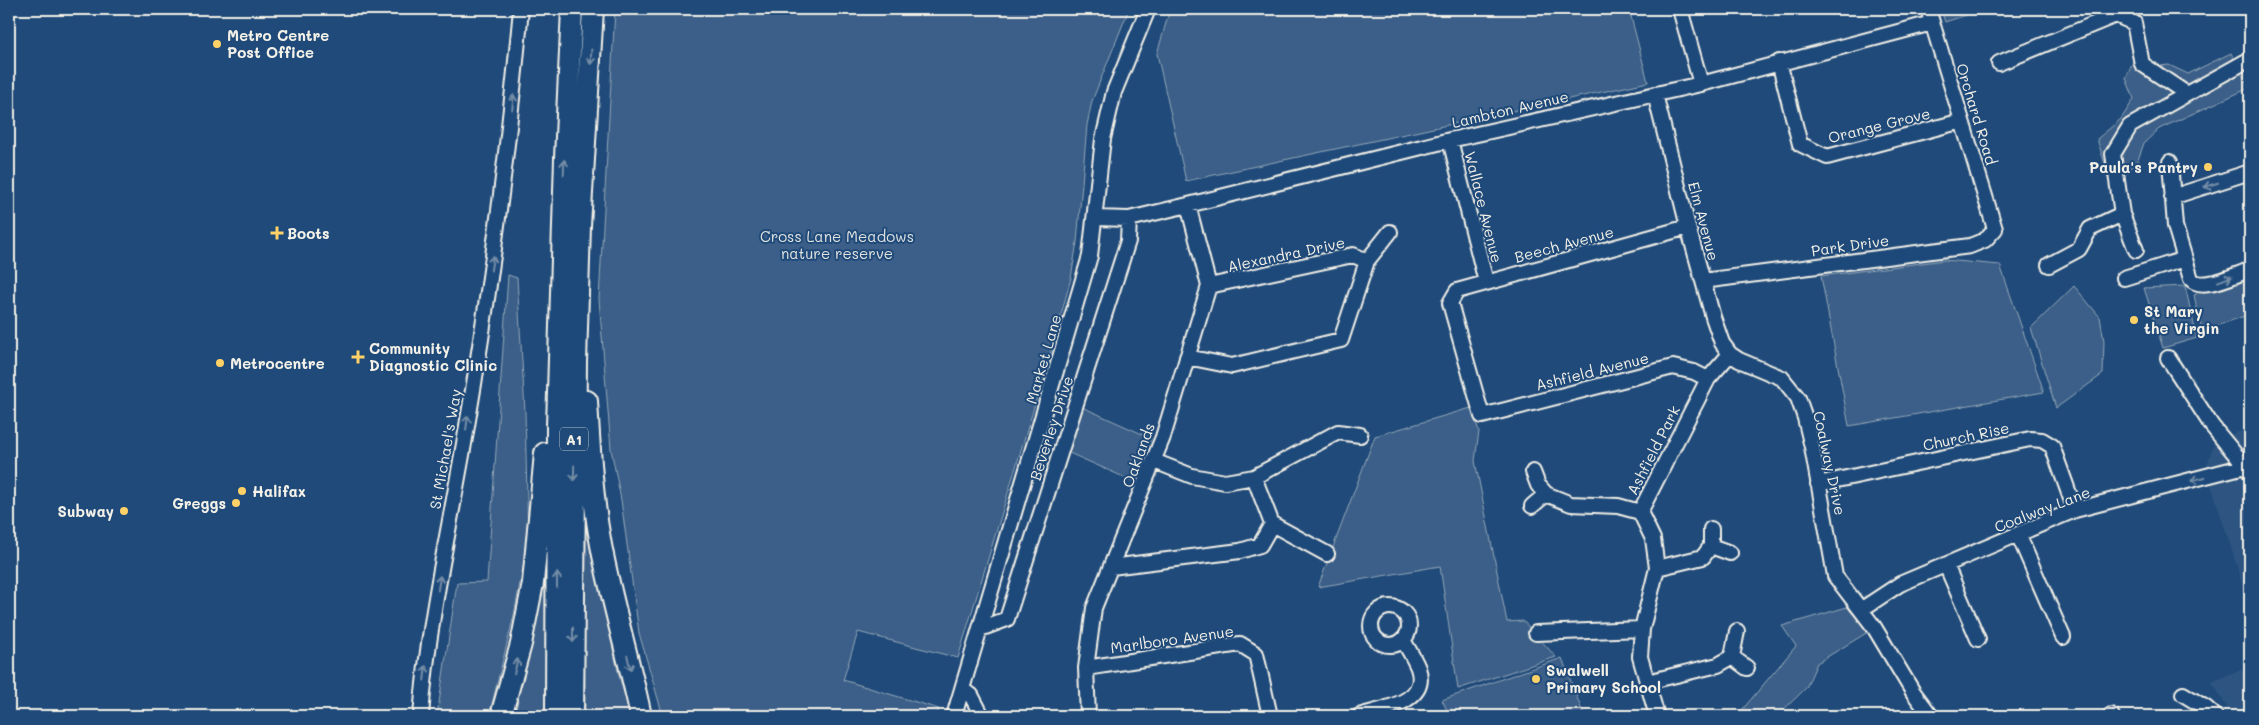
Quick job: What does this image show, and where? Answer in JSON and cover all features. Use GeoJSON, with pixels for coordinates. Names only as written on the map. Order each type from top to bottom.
{"type":"FeatureCollection","features":[{"type":"Feature","properties":{"kind":"highway","name":"A1"},"geometry":{"type":"LineString","coordinates":[[556,716],[557,426],[563,215],[572,9]]}},
{"type":"Feature","properties":{"kind":"highway","name":"A1"},"geometry":{"type":"LineString","coordinates":[[573,716],[576,372],[580,226],[586,162],[593,9]]}},
{"type":"Feature","properties":{"kind":"highway"},"geometry":{"type":"LineString","coordinates":[[586,162],[592,231],[587,394],[594,503],[611,592],[641,716]]}},
{"type":"Feature","properties":{"kind":"highway"},"geometry":{"type":"LineString","coordinates":[[501,716],[510,689],[530,599],[538,549],[552,325],[563,215]]}},
{"type":"Feature","properties":{"kind":"highway"},"geometry":{"type":"LineString","coordinates":[[507,716],[510,689]]}},
{"type":"Feature","properties":{"kind":"street","name":"St Michael's Way"},"geometry":{"type":"LineString","coordinates":[[421,716],[427,655],[466,432],[505,174],[521,9]]}},
{"type":"Feature","properties":{"kind":"street","name":"Market Lane"},"geometry":{"type":"LineString","coordinates":[[954,716],[1090,256],[1103,139],[1114,92],[1148,9]]}},
{"type":"Feature","properties":{"kind":"street"},"geometry":{"type":"LineString","coordinates":[[1680,9],[1702,84]]}},
{"type":"Feature","properties":{"kind":"street","name":"Orchard Road"},"geometry":{"type":"LineString","coordinates":[[1928,9],[1995,229]]}},
{"type":"Feature","properties":{"kind":"street"},"geometry":{"type":"LineString","coordinates":[[1999,64],[2116,16],[2134,24],[2142,64],[2187,94]]}},
{"type":"Feature","properties":{"kind":"street","name":"Lambton Avenue"},"geometry":{"type":"LineString","coordinates":[[1095,218],[1128,219],[1450,140],[1702,84],[1779,62],[1932,24]]}},
{"type":"Feature","properties":{"kind":"street"},"geometry":{"type":"LineString","coordinates":[[2136,250],[2122,214],[2113,154],[2130,126],[2250,59]]}},
{"type":"Feature","properties":{"kind":"street","name":"Orange Grove"},"geometry":{"type":"LineString","coordinates":[[1779,62],[1800,144],[1827,157],[1962,121]]}},
{"type":"Feature","properties":{"kind":"street","name":"Elm Avenue"},"geometry":{"type":"LineString","coordinates":[[1655,94],[1703,281],[1722,343],[1730,354]]}},
{"type":"Feature","properties":{"kind":"street","name":"Wallace Avenue"},"geometry":{"type":"LineString","coordinates":[[1450,140],[1486,282]]}},
{"type":"Feature","properties":{"kind":"street"},"geometry":{"type":"LineString","coordinates":[[2170,162],[2175,226],[2191,279],[2200,284],[2212,284],[2250,270]]}},
{"type":"Feature","properties":{"kind":"street"},"geometry":{"type":"LineString","coordinates":[[2172,197],[2250,172]]}},
{"type":"Feature","properties":{"kind":"street"},"geometry":{"type":"LineString","coordinates":[[1188,205],[1209,286]]}},
{"type":"Feature","properties":{"kind":"street"},"geometry":{"type":"LineString","coordinates":[[2048,264],[2079,249],[2090,229],[2122,214]]}},
{"type":"Feature","properties":{"kind":"street","name":"Beverley Drive"},"geometry":{"type":"LineString","coordinates":[[980,630],[1007,618],[1128,241],[1128,219]]}},
{"type":"Feature","properties":{"kind":"street","name":"Beech Avenue"},"geometry":{"type":"LineString","coordinates":[[1482,416],[1450,303],[1457,291],[1688,227]]}},
{"type":"Feature","properties":{"kind":"street","name":"Park Drive"},"geometry":{"type":"LineString","coordinates":[[1703,281],[1970,246],[1985,240],[1995,229]]}},
{"type":"Feature","properties":{"kind":"street"},"geometry":{"type":"LineString","coordinates":[[1187,357],[1232,366],[1341,340],[1367,261],[1390,232]]}},
{"type":"Feature","properties":{"kind":"street","name":"Alexandra Drive"},"geometry":{"type":"LineString","coordinates":[[1209,286],[1352,255],[1367,261]]}},
{"type":"Feature","properties":{"kind":"street"},"geometry":{"type":"LineString","coordinates":[[2124,278],[2184,259]]}},
{"type":"Feature","properties":{"kind":"street","name":"Oaklands"},"geometry":{"type":"LineString","coordinates":[[1087,716],[1086,668],[1094,608],[1154,461],[1209,286]]}},
{"type":"Feature","properties":{"kind":"street","name":"Ashfield Park"},"geometry":{"type":"LineString","coordinates":[[1656,716],[1640,657],[1642,629],[1656,568],[1653,539],[1640,512],[1708,379],[1730,354]]}},
{"type":"Feature","properties":{"kind":"street","name":"Coalway Drive"},"geometry":{"type":"LineString","coordinates":[[1730,354],[1739,360],[1782,378],[1798,398],[1808,427],[1836,576],[1862,609],[1913,692],[1931,716]]}},
{"type":"Feature","properties":{"kind":"street"},"geometry":{"type":"LineString","coordinates":[[2168,358],[2212,426],[2248,469]]}},
{"type":"Feature","properties":{"kind":"street","name":"Ashfield Avenue"},"geometry":{"type":"LineString","coordinates":[[1482,416],[1674,367],[1694,372],[1708,379]]}},
{"type":"Feature","properties":{"kind":"street"},"geometry":{"type":"LineString","coordinates":[[1154,461],[1200,478],[1226,482],[1254,477],[1338,432],[1360,435]]}},
{"type":"Feature","properties":{"kind":"street","name":"Church Rise"},"geometry":{"type":"LineString","coordinates":[[1818,484],[2030,439],[2042,440],[2052,446],[2076,510]]}},
{"type":"Feature","properties":{"kind":"street","name":"Coalway Lane"},"geometry":{"type":"LineString","coordinates":[[1862,609],[1900,584],[2076,510],[2248,469]]}},
{"type":"Feature","properties":{"kind":"street"},"geometry":{"type":"LineString","coordinates":[[1532,472],[1538,485],[1546,494],[1571,504],[1618,506],[1640,512]]}},
{"type":"Feature","properties":{"kind":"street"},"geometry":{"type":"LineString","coordinates":[[1254,477],[1272,524],[1327,554]]}},
{"type":"Feature","properties":{"kind":"street"},"geometry":{"type":"LineString","coordinates":[[1532,506],[1546,494]]}},
{"type":"Feature","properties":{"kind":"street"},"geometry":{"type":"LineString","coordinates":[[1111,566],[1240,551],[1260,545],[1272,524]]}},
{"type":"Feature","properties":{"kind":"street"},"geometry":{"type":"LineString","coordinates":[[1656,568],[1703,557],[1711,546],[1711,529]]}},
{"type":"Feature","properties":{"kind":"street"},"geometry":{"type":"LineString","coordinates":[[2018,534],[2064,637]]}},
{"type":"Feature","properties":{"kind":"street"},"geometry":{"type":"LineString","coordinates":[[1711,546],[1730,553]]}},
{"type":"Feature","properties":{"kind":"street"},"geometry":{"type":"LineString","coordinates":[[1946,565],[1978,639]]}},
{"type":"Feature","properties":{"kind":"street"},"geometry":{"type":"LineString","coordinates":[[1536,633],[1642,629]]}},
{"type":"Feature","properties":{"kind":"street"},"geometry":{"type":"LineString","coordinates":[[1647,682],[1718,665],[1732,657],[1737,630]]}},
{"type":"Feature","properties":{"kind":"street"},"geometry":{"type":"LineString","coordinates":[[1359,716],[1407,701],[1418,688],[1418,670],[1403,640]]}},
{"type":"Feature","properties":{"kind":"street","name":"Marlboro Avenue"},"geometry":{"type":"LineString","coordinates":[[1086,668],[1240,644],[1256,654],[1270,716]]}},
{"type":"Feature","properties":{"kind":"street"},"geometry":{"type":"LineString","coordinates":[[1732,657],[1747,668]]}},
{"type":"Feature","properties":{"kind":"street"},"geometry":{"type":"LineString","coordinates":[[962,690],[971,695],[982,716]]}},
{"type":"Feature","properties":{"kind":"street"},"geometry":{"type":"LineString","coordinates":[[2183,694],[2215,716]]}},
{"type":"Feature","properties":{"kind":"shaded area"},"geometry":{"type":"Polygon","coordinates":[[[2250,428],[2250,626],[2240,576],[2206,469],[2215,440],[2250,428]]]}},
{"type":"Feature","properties":{"kind":"shaded area"},"geometry":{"type":"Polygon","coordinates":[[[2250,666],[2250,716],[2232,716],[2212,682],[2250,666]]]}},
{"type":"Feature","properties":{"kind":"green space","name":"Cross Lane Meadows nature reserve"},"geometry":{"type":"Polygon","coordinates":[[[615,9],[1129,9],[1092,101],[1087,125],[1077,242],[1071,278],[1054,341],[958,658],[858,632],[843,680],[939,709],[936,716],[663,716],[639,633],[621,500],[611,449],[599,299],[615,9]]]}},
{"type":"Feature","properties":{"kind":"green space"},"geometry":{"type":"Polygon","coordinates":[[[1170,9],[1629,9],[1648,82],[1186,181],[1157,54],[1170,9]]]}},
{"type":"Feature","properties":{"kind":"green space"},"geometry":{"type":"Polygon","coordinates":[[[1941,9],[1985,9],[1945,22],[1941,9]]]}},
{"type":"Feature","properties":{"kind":"green space"},"geometry":{"type":"Polygon","coordinates":[[[2231,53],[2249,88],[2159,129],[2144,143],[2138,160],[2127,173],[2105,164],[2097,139],[2121,119],[2134,99],[2126,78],[2133,61],[2160,66],[2169,65],[2188,74],[2231,53]]]}},
{"type":"Feature","properties":{"kind":"green space"},"geometry":{"type":"Polygon","coordinates":[[[1945,260],[2000,265],[2044,392],[1849,426],[1821,276],[1945,260]]]}},
{"type":"Feature","properties":{"kind":"green space"},"geometry":{"type":"Polygon","coordinates":[[[508,275],[517,278],[525,411],[528,541],[514,615],[489,716],[437,716],[457,583],[487,582],[508,275]]]}},
{"type":"Feature","properties":{"kind":"green space"},"geometry":{"type":"Polygon","coordinates":[[[2250,275],[2250,314],[2202,331],[2194,295],[2250,275]]]}},
{"type":"Feature","properties":{"kind":"green space"},"geometry":{"type":"Polygon","coordinates":[[[2074,286],[2100,317],[2104,341],[2103,374],[2056,408],[2031,328],[2074,286]]]}},
{"type":"Feature","properties":{"kind":"green space"},"geometry":{"type":"Polygon","coordinates":[[[2185,286],[2197,338],[2163,348],[2144,288],[2185,286]]]}},
{"type":"Feature","properties":{"kind":"green space"},"geometry":{"type":"Polygon","coordinates":[[[1082,407],[1151,438],[1135,482],[1067,452],[1082,407]]]}},
{"type":"Feature","properties":{"kind":"green space"},"geometry":{"type":"Polygon","coordinates":[[[1471,408],[1479,431],[1475,461],[1507,622],[1523,621],[1556,657],[1458,689],[1440,566],[1318,587],[1375,436],[1471,408]]]}},
{"type":"Feature","properties":{"kind":"green space"},"geometry":{"type":"Polygon","coordinates":[[[585,467],[608,625],[614,656],[631,716],[585,716],[585,467]]]}},
{"type":"Feature","properties":{"kind":"green space"},"geometry":{"type":"Polygon","coordinates":[[[546,544],[546,716],[515,716],[546,544]]]}},
{"type":"Feature","properties":{"kind":"green space"},"geometry":{"type":"Polygon","coordinates":[[[1847,607],[1868,632],[1817,663],[1806,688],[1777,716],[1737,716],[1796,646],[1782,626],[1847,607]]]}},
{"type":"Feature","properties":{"kind":"green space","name":"Swalwell Primary School"},"geometry":{"type":"Polygon","coordinates":[[[1562,658],[1584,716],[1450,716],[1442,700],[1562,658]]]}},
{"type":"Feature","properties":{"kind":"place","name":"Metro Centre Post Office"},"geometry":{"type":"Point","coordinates":[217,44]}},
{"type":"Feature","properties":{"kind":"place","name":"Paula's Pantry"},"geometry":{"type":"Point","coordinates":[2208,167]}},
{"type":"Feature","properties":{"kind":"place","name":"Boots"},"geometry":{"type":"Point","coordinates":[277,233]}},
{"type":"Feature","properties":{"kind":"place","name":"St Mary the Virgin"},"geometry":{"type":"Point","coordinates":[2134,320]}},
{"type":"Feature","properties":{"kind":"place","name":"Community Diagnostic Clinic"},"geometry":{"type":"Point","coordinates":[358,357]}},
{"type":"Feature","properties":{"kind":"place","name":"Metrocentre"},"geometry":{"type":"Point","coordinates":[220,363]}},
{"type":"Feature","properties":{"kind":"place","name":"Halifax"},"geometry":{"type":"Point","coordinates":[242,491]}},
{"type":"Feature","properties":{"kind":"place","name":"Greggs"},"geometry":{"type":"Point","coordinates":[236,503]}},
{"type":"Feature","properties":{"kind":"place","name":"Subway"},"geometry":{"type":"Point","coordinates":[124,511]}},
{"type":"Feature","properties":{"kind":"place","name":"Swalwell Primary School"},"geometry":{"type":"Point","coordinates":[1536,679]}}]}
